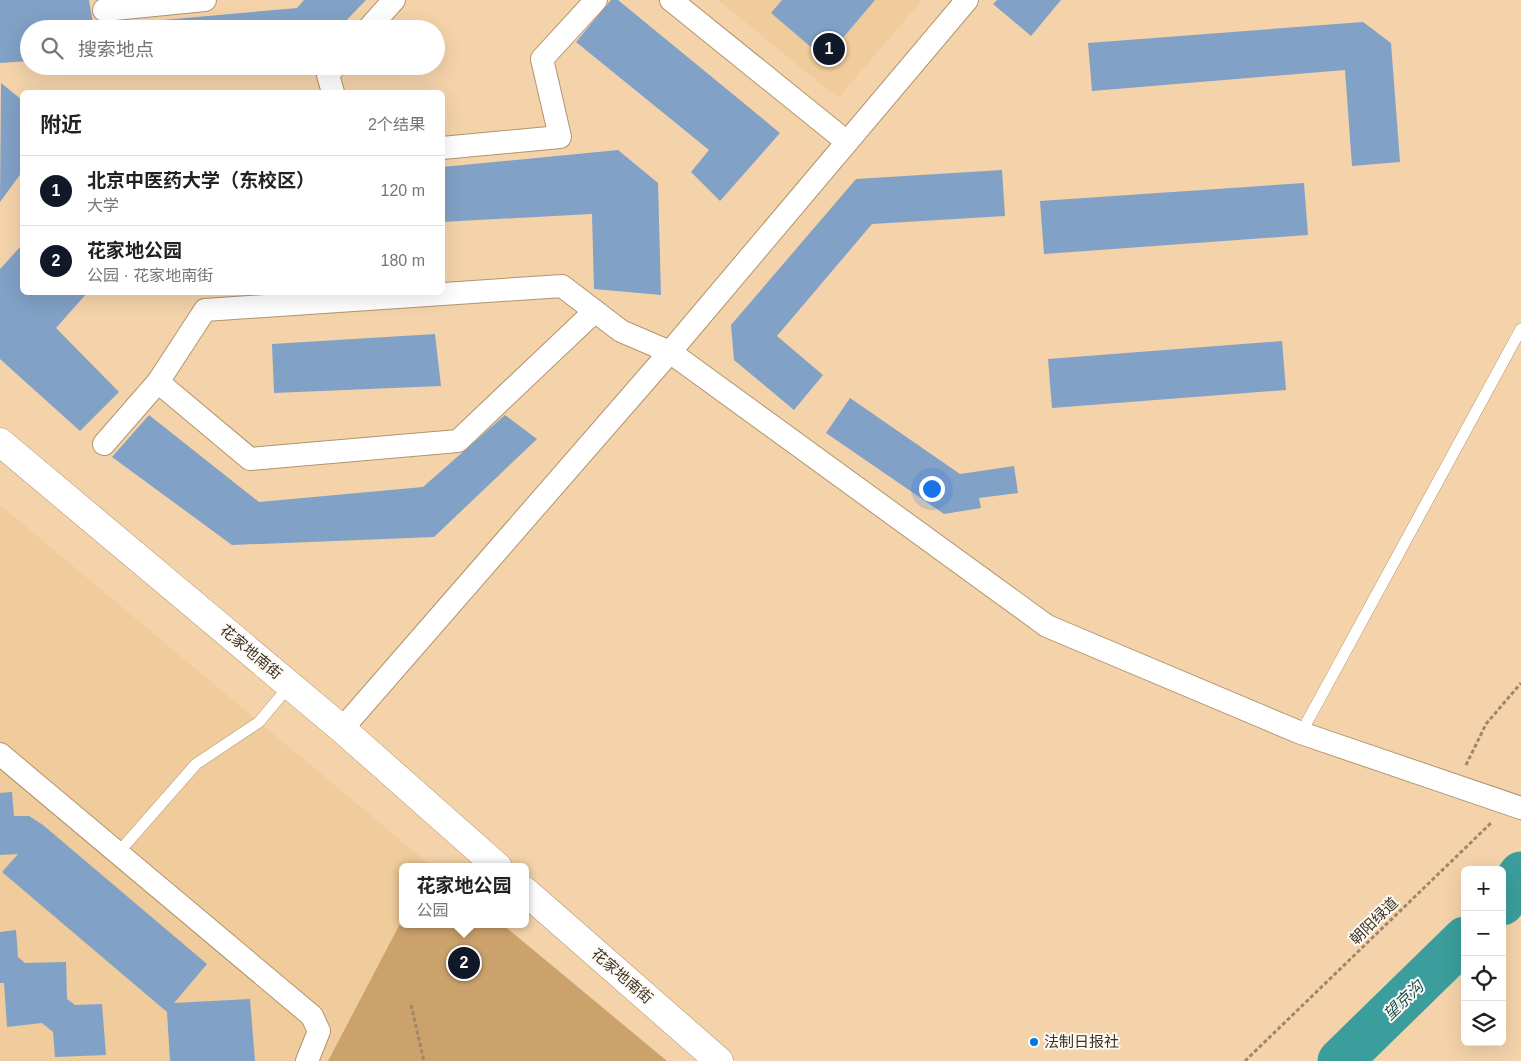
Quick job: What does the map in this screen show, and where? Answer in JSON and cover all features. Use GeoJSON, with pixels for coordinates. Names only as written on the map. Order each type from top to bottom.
{"type":"FeatureCollection","features":[{"type":"Feature","properties":{"kind":"street"},"geometry":{"type":"LineString","coordinates":[[104,10],[205,0]]}},
{"type":"Feature","properties":{"kind":"street"},"geometry":{"type":"LineString","coordinates":[[376,20],[394,0]]}},
{"type":"Feature","properties":{"kind":"street"},"geometry":{"type":"LineString","coordinates":[[445,148],[560,137],[542,59],[596,0]]}},
{"type":"Feature","properties":{"kind":"street"},"geometry":{"type":"LineString","coordinates":[[670,0],[847,142]]}},
{"type":"Feature","properties":{"kind":"street"},"geometry":{"type":"LineString","coordinates":[[342,729],[670,352],[967,0]]}},
{"type":"Feature","properties":{"kind":"street"},"geometry":{"type":"LineString","coordinates":[[328,75],[332,90]]}},
{"type":"Feature","properties":{"kind":"street"},"geometry":{"type":"LineString","coordinates":[[445,292],[562,286],[621,331],[670,352],[1047,626],[1301,733],[1521,808]]}},
{"type":"Feature","properties":{"kind":"street"},"geometry":{"type":"LineString","coordinates":[[104,444],[158,382],[205,310],[383,295]]}},
{"type":"Feature","properties":{"kind":"street"},"geometry":{"type":"LineString","coordinates":[[158,382],[250,459],[458,442],[595,311]]}},
{"type":"Feature","properties":{"kind":"street","name":"花家地南街"},"geometry":{"type":"LineString","coordinates":[[0,442],[342,729],[493,863]]}},
{"type":"Feature","properties":{"kind":"street"},"geometry":{"type":"LineString","coordinates":[[0,754],[312,1016],[319,1031],[307,1061]]}},
{"type":"Feature","properties":{"kind":"street","name":"花家地南街"},"geometry":{"type":"LineString","coordinates":[[529,895],[719,1061]]}},
{"type":"Feature","properties":{"kind":"lane"},"geometry":{"type":"LineString","coordinates":[[1301,733],[1521,329]]}},
{"type":"Feature","properties":{"kind":"lane"},"geometry":{"type":"LineString","coordinates":[[118,853],[196,764],[259,722],[290,685]]}},
{"type":"Feature","properties":{"kind":"path"},"geometry":{"type":"LineString","coordinates":[[1456,786],[1486,724],[1521,683]]}},
{"type":"Feature","properties":{"kind":"path","name":"朝阳绿道"},"geometry":{"type":"LineString","coordinates":[[1245,1061],[1478,837],[1492,821],[1478,813],[1491,798]]}},
{"type":"Feature","properties":{"kind":"path"},"geometry":{"type":"LineString","coordinates":[[411,1005],[424,1061]]}},
{"type":"Feature","properties":{"kind":"shaded area"},"geometry":{"type":"Polygon","coordinates":[[[718,0],[922,0],[838,98],[718,0]]]}},
{"type":"Feature","properties":{"kind":"shaded area"},"geometry":{"type":"Polygon","coordinates":[[[0,505],[428,863],[399,863],[399,926],[328,1061],[0,1061],[0,505]]]}},
{"type":"Feature","properties":{"kind":"shaded area"},"geometry":{"type":"Polygon","coordinates":[[[399,926],[399,928],[507,928],[667,1061],[328,1061],[399,926]]]}},
{"type":"Feature","properties":{"kind":"building"},"geometry":{"type":"Polygon","coordinates":[[[0,0],[89,0],[92,20],[20,20],[20,62],[0,63],[0,0]]]}},
{"type":"Feature","properties":{"kind":"building"},"geometry":{"type":"Polygon","coordinates":[[[304,0],[366,0],[347,20],[163,20],[297,8],[304,0]]]}},
{"type":"Feature","properties":{"kind":"building"},"geometry":{"type":"Polygon","coordinates":[[[611,0],[618,0],[780,133],[720,201],[691,172],[709,150],[576,42],[611,0]]]}},
{"type":"Feature","properties":{"kind":"building"},"geometry":{"type":"Polygon","coordinates":[[[782,0],[875,0],[825,59],[771,13],[782,0]]]}},
{"type":"Feature","properties":{"kind":"building"},"geometry":{"type":"Polygon","coordinates":[[[997,0],[1061,0],[1031,36],[993,4],[997,0]]]}},
{"type":"Feature","properties":{"kind":"building"},"geometry":{"type":"Polygon","coordinates":[[[1363,22],[1391,43],[1400,162],[1352,166],[1345,70],[1092,91],[1088,43],[1363,22]]]}},
{"type":"Feature","properties":{"kind":"building"},"geometry":{"type":"Polygon","coordinates":[[[1,83],[20,98],[20,175],[0,202],[1,83]]]}},
{"type":"Feature","properties":{"kind":"building"},"geometry":{"type":"Polygon","coordinates":[[[618,150],[658,183],[661,295],[594,289],[592,214],[445,222],[445,167],[618,150]]]}},
{"type":"Feature","properties":{"kind":"building"},"geometry":{"type":"Polygon","coordinates":[[[1002,170],[1005,216],[872,224],[777,336],[823,375],[794,410],[734,360],[731,325],[856,179],[1002,170]]]}},
{"type":"Feature","properties":{"kind":"building"},"geometry":{"type":"Polygon","coordinates":[[[1304,183],[1308,235],[1044,254],[1040,201],[1304,183]]]}},
{"type":"Feature","properties":{"kind":"building"},"geometry":{"type":"Polygon","coordinates":[[[20,247],[20,295],[85,295],[56,328],[119,392],[80,431],[0,359],[0,269],[20,247]]]}},
{"type":"Feature","properties":{"kind":"building"},"geometry":{"type":"Polygon","coordinates":[[[435,334],[441,386],[274,393],[272,344],[435,334]]]}},
{"type":"Feature","properties":{"kind":"building"},"geometry":{"type":"Polygon","coordinates":[[[1282,341],[1286,390],[1052,408],[1048,359],[1282,341]]]}},
{"type":"Feature","properties":{"kind":"building"},"geometry":{"type":"Polygon","coordinates":[[[850,398],[960,474],[1014,466],[1018,493],[979,498],[981,508],[944,514],[826,433],[850,398]]]}},
{"type":"Feature","properties":{"kind":"building"},"geometry":{"type":"Polygon","coordinates":[[[149,415],[259,502],[423,487],[505,415],[537,439],[434,537],[232,545],[112,457],[149,415]]]}},
{"type":"Feature","properties":{"kind":"building"},"geometry":{"type":"Polygon","coordinates":[[[12,792],[14,816],[29,816],[43,825],[207,964],[174,1003],[250,999],[255,1061],[170,1061],[167,1012],[2,872],[18,854],[0,855],[0,793],[12,792]]]}},
{"type":"Feature","properties":{"kind":"building"},"geometry":{"type":"Polygon","coordinates":[[[16,930],[18,957],[25,963],[66,962],[67,999],[75,1005],[102,1004],[106,1055],[55,1057],[53,1032],[42,1023],[7,1027],[4,983],[0,983],[0,932],[16,930]]]}},
{"type":"Feature","properties":{"kind":"waterway","name":"望京沟"},"geometry":{"type":"LineString","coordinates":[[1506,897],[1521,874]]}},
{"type":"Feature","properties":{"kind":"waterway","name":"望京沟"},"geometry":{"type":"LineString","coordinates":[[1340,1061],[1461,943]]}},
{"type":"Feature","properties":{"kind":"place","name":"北京中医药大学（东校区）"},"geometry":{"type":"Point","coordinates":[829,49]}},
{"type":"Feature","properties":{"kind":"place","name":"花家地公园"},"geometry":{"type":"Point","coordinates":[464,963]}},
{"type":"Feature","properties":{"kind":"place","name":"法制日报社"},"geometry":{"type":"Point","coordinates":[1034,1042]}}]}
